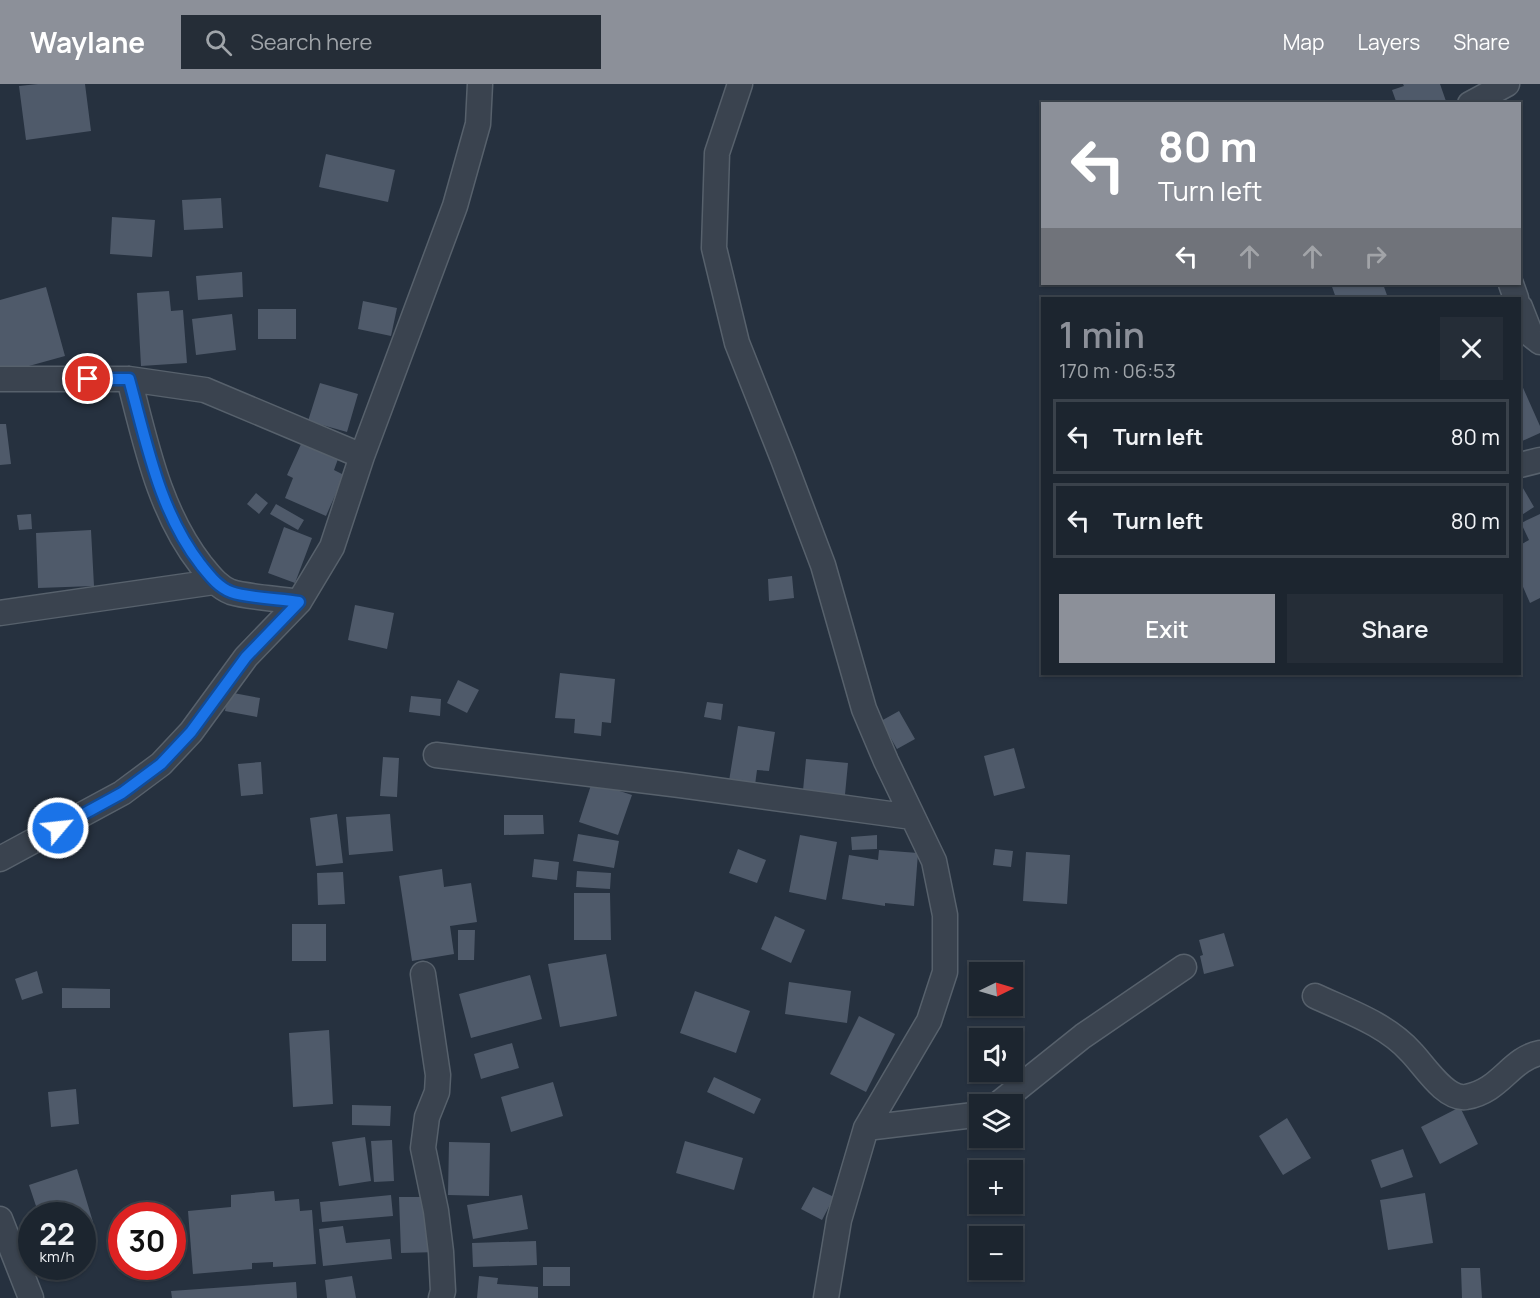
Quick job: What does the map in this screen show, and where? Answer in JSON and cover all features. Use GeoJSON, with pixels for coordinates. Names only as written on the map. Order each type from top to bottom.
{"type":"FeatureCollection","features":[{"type":"Feature","properties":{"kind":"street"},"geometry":{"type":"LineString","coordinates":[[0,859],[122,793],[161,764],[191,732],[246,657],[299,602],[332,547],[362,456],[455,207],[478,124],[480,84]]}},
{"type":"Feature","properties":{"kind":"street"},"geometry":{"type":"LineString","coordinates":[[740,84],[717,153],[714,248],[737,343],[823,565],[864,709],[934,861],[945,915],[945,972],[929,1021],[866,1128],[839,1220],[826,1298]]}},
{"type":"Feature","properties":{"kind":"street"},"geometry":{"type":"LineString","coordinates":[[1474,102],[1507,84]]}},
{"type":"Feature","properties":{"kind":"street"},"geometry":{"type":"LineString","coordinates":[[1521,310],[1531,335],[1540,342]]}},
{"type":"Feature","properties":{"kind":"street"},"geometry":{"type":"LineString","coordinates":[[0,379],[129,379],[205,390],[362,456]]}},
{"type":"Feature","properties":{"kind":"street"},"geometry":{"type":"LineString","coordinates":[[129,379],[157,482],[168,513],[192,553],[214,582],[232,592],[299,602]]}},
{"type":"Feature","properties":{"kind":"street"},"geometry":{"type":"LineString","coordinates":[[1521,465],[1540,460]]}},
{"type":"Feature","properties":{"kind":"street"},"geometry":{"type":"LineString","coordinates":[[0,613],[214,582]]}},
{"type":"Feature","properties":{"kind":"street"},"geometry":{"type":"LineString","coordinates":[[436,755],[912,817]]}},
{"type":"Feature","properties":{"kind":"street"},"geometry":{"type":"LineString","coordinates":[[1011,1094],[1083,1036],[1184,967]]}},
{"type":"Feature","properties":{"kind":"street"},"geometry":{"type":"LineString","coordinates":[[423,974],[438,1075],[437,1092],[427,1118],[423,1148],[439,1241],[443,1291],[441,1298]]}},
{"type":"Feature","properties":{"kind":"street"},"geometry":{"type":"LineString","coordinates":[[1315,996],[1378,1026],[1409,1049],[1443,1089],[1463,1098],[1486,1091],[1528,1056],[1540,1053]]}},
{"type":"Feature","properties":{"kind":"street"},"geometry":{"type":"LineString","coordinates":[[866,1128],[969,1114]]}},
{"type":"Feature","properties":{"kind":"street"},"geometry":{"type":"LineString","coordinates":[[0,1220],[31,1298]]}},
{"type":"Feature","properties":{"kind":"building"},"geometry":{"type":"Polygon","coordinates":[[[85,84],[91,131],[26,140],[19,86],[85,84]]]}},
{"type":"Feature","properties":{"kind":"building"},"geometry":{"type":"Polygon","coordinates":[[[1403,84],[1440,84],[1446,102],[1396,102],[1392,90],[1404,86],[1403,84]]]}},
{"type":"Feature","properties":{"kind":"building"},"geometry":{"type":"Polygon","coordinates":[[[326,154],[395,170],[388,202],[319,187],[326,154]]]}},
{"type":"Feature","properties":{"kind":"building"},"geometry":{"type":"Polygon","coordinates":[[[221,198],[223,228],[184,230],[182,200],[221,198]]]}},
{"type":"Feature","properties":{"kind":"building"},"geometry":{"type":"Polygon","coordinates":[[[112,217],[155,220],[152,257],[110,254],[112,217]]]}},
{"type":"Feature","properties":{"kind":"building"},"geometry":{"type":"Polygon","coordinates":[[[242,272],[243,297],[198,300],[196,276],[242,272]]]}},
{"type":"Feature","properties":{"kind":"building"},"geometry":{"type":"Polygon","coordinates":[[[1331,285],[1383,285],[1388,297],[1336,297],[1331,285]]]}},
{"type":"Feature","properties":{"kind":"building"},"geometry":{"type":"Polygon","coordinates":[[[46,287],[65,356],[0,374],[0,300],[46,287]]]}},
{"type":"Feature","properties":{"kind":"building"},"geometry":{"type":"Polygon","coordinates":[[[169,291],[171,311],[183,310],[187,363],[141,366],[137,293],[169,291]]]}},
{"type":"Feature","properties":{"kind":"building"},"geometry":{"type":"Polygon","coordinates":[[[363,301],[397,308],[391,336],[358,329],[363,301]]]}},
{"type":"Feature","properties":{"kind":"building"},"geometry":{"type":"Polygon","coordinates":[[[258,309],[296,309],[296,339],[258,339],[258,309]]]}},
{"type":"Feature","properties":{"kind":"building"},"geometry":{"type":"Polygon","coordinates":[[[232,314],[236,350],[196,355],[192,319],[232,314]]]}},
{"type":"Feature","properties":{"kind":"building"},"geometry":{"type":"Polygon","coordinates":[[[320,383],[358,394],[347,432],[308,421],[320,383]]]}},
{"type":"Feature","properties":{"kind":"building"},"geometry":{"type":"Polygon","coordinates":[[[1521,383],[1540,426],[1540,433],[1521,442],[1521,383]]]}},
{"type":"Feature","properties":{"kind":"building"},"geometry":{"type":"Polygon","coordinates":[[[0,424],[6,424],[11,464],[0,465],[0,424]]]}},
{"type":"Feature","properties":{"kind":"building"},"geometry":{"type":"Polygon","coordinates":[[[302,442],[338,459],[334,470],[344,475],[326,516],[285,498],[293,478],[287,475],[302,442]]]}},
{"type":"Feature","properties":{"kind":"building"},"geometry":{"type":"Polygon","coordinates":[[[1521,485],[1534,507],[1521,515],[1521,485]]]}},
{"type":"Feature","properties":{"kind":"building"},"geometry":{"type":"Polygon","coordinates":[[[256,493],[268,503],[259,514],[247,504],[256,493]]]}},
{"type":"Feature","properties":{"kind":"building"},"geometry":{"type":"Polygon","coordinates":[[[276,504],[304,520],[298,530],[270,514],[276,504]]]}},
{"type":"Feature","properties":{"kind":"building"},"geometry":{"type":"Polygon","coordinates":[[[31,514],[32,529],[19,530],[17,515],[31,514]]]}},
{"type":"Feature","properties":{"kind":"building"},"geometry":{"type":"Polygon","coordinates":[[[1540,514],[1540,598],[1530,603],[1521,582],[1521,544],[1529,540],[1521,523],[1540,514]]]}},
{"type":"Feature","properties":{"kind":"building"},"geometry":{"type":"Polygon","coordinates":[[[284,527],[312,538],[295,583],[268,573],[284,527]]]}},
{"type":"Feature","properties":{"kind":"building"},"geometry":{"type":"Polygon","coordinates":[[[91,530],[94,586],[38,588],[36,533],[91,530]]]}},
{"type":"Feature","properties":{"kind":"building"},"geometry":{"type":"Polygon","coordinates":[[[792,576],[794,598],[769,601],[768,579],[792,576]]]}},
{"type":"Feature","properties":{"kind":"building"},"geometry":{"type":"Polygon","coordinates":[[[355,605],[394,613],[387,649],[348,640],[355,605]]]}},
{"type":"Feature","properties":{"kind":"building"},"geometry":{"type":"Polygon","coordinates":[[[560,673],[615,679],[611,723],[602,722],[601,736],[574,733],[575,719],[555,718],[560,673]]]}},
{"type":"Feature","properties":{"kind":"building"},"geometry":{"type":"Polygon","coordinates":[[[458,680],[479,690],[467,713],[447,703],[458,680]]]}},
{"type":"Feature","properties":{"kind":"building"},"geometry":{"type":"Polygon","coordinates":[[[228,692],[260,698],[257,717],[225,711],[228,692]]]}},
{"type":"Feature","properties":{"kind":"building"},"geometry":{"type":"Polygon","coordinates":[[[411,696],[441,699],[440,716],[409,712],[411,696]]]}},
{"type":"Feature","properties":{"kind":"building"},"geometry":{"type":"Polygon","coordinates":[[[707,702],[723,704],[721,720],[704,717],[707,702]]]}},
{"type":"Feature","properties":{"kind":"building"},"geometry":{"type":"Polygon","coordinates":[[[899,711],[915,739],[897,749],[881,721],[899,711]]]}},
{"type":"Feature","properties":{"kind":"building"},"geometry":{"type":"Polygon","coordinates":[[[738,726],[775,732],[769,771],[757,770],[755,785],[729,781],[738,726]]]}},
{"type":"Feature","properties":{"kind":"building"},"geometry":{"type":"Polygon","coordinates":[[[1014,748],[1025,788],[994,796],[984,756],[1014,748]]]}},
{"type":"Feature","properties":{"kind":"building"},"geometry":{"type":"Polygon","coordinates":[[[383,757],[399,758],[397,797],[380,796],[383,757]]]}},
{"type":"Feature","properties":{"kind":"building"},"geometry":{"type":"Polygon","coordinates":[[[806,759],[848,763],[844,805],[802,801],[806,759]]]}},
{"type":"Feature","properties":{"kind":"building"},"geometry":{"type":"Polygon","coordinates":[[[261,762],[263,794],[241,796],[238,764],[261,762]]]}},
{"type":"Feature","properties":{"kind":"building"},"geometry":{"type":"Polygon","coordinates":[[[592,782],[632,795],[618,835],[579,822],[592,782]]]}},
{"type":"Feature","properties":{"kind":"building"},"geometry":{"type":"Polygon","coordinates":[[[337,814],[343,863],[316,866],[310,818],[337,814]]]}},
{"type":"Feature","properties":{"kind":"building"},"geometry":{"type":"Polygon","coordinates":[[[390,814],[393,851],[349,855],[346,817],[390,814]]]}},
{"type":"Feature","properties":{"kind":"building"},"geometry":{"type":"Polygon","coordinates":[[[504,815],[543,815],[544,834],[504,835],[504,815]]]}},
{"type":"Feature","properties":{"kind":"building"},"geometry":{"type":"Polygon","coordinates":[[[578,834],[619,841],[614,868],[573,861],[578,834]]]}},
{"type":"Feature","properties":{"kind":"building"},"geometry":{"type":"Polygon","coordinates":[[[800,835],[837,842],[826,900],[789,892],[800,835]]]}},
{"type":"Feature","properties":{"kind":"building"},"geometry":{"type":"Polygon","coordinates":[[[877,835],[877,849],[852,850],[851,837],[877,835]]]}},
{"type":"Feature","properties":{"kind":"building"},"geometry":{"type":"Polygon","coordinates":[[[738,849],[766,860],[757,883],[729,873],[738,849]]]}},
{"type":"Feature","properties":{"kind":"building"},"geometry":{"type":"Polygon","coordinates":[[[995,849],[1013,851],[1011,867],[993,865],[995,849]]]}},
{"type":"Feature","properties":{"kind":"building"},"geometry":{"type":"Polygon","coordinates":[[[879,850],[918,853],[914,906],[885,903],[885,906],[842,899],[849,855],[878,860],[879,850]]]}},
{"type":"Feature","properties":{"kind":"building"},"geometry":{"type":"Polygon","coordinates":[[[1026,852],[1070,855],[1067,904],[1023,901],[1026,852]]]}},
{"type":"Feature","properties":{"kind":"building"},"geometry":{"type":"Polygon","coordinates":[[[534,859],[559,862],[557,880],[532,877],[534,859]]]}},
{"type":"Feature","properties":{"kind":"building"},"geometry":{"type":"Polygon","coordinates":[[[442,869],[444,887],[471,883],[477,922],[450,926],[454,954],[412,961],[399,876],[442,869]]]}},
{"type":"Feature","properties":{"kind":"building"},"geometry":{"type":"Polygon","coordinates":[[[577,871],[611,873],[610,889],[576,887],[577,871]]]}},
{"type":"Feature","properties":{"kind":"building"},"geometry":{"type":"Polygon","coordinates":[[[343,872],[345,904],[318,905],[317,873],[343,872]]]}},
{"type":"Feature","properties":{"kind":"building"},"geometry":{"type":"Polygon","coordinates":[[[574,893],[610,893],[611,940],[574,940],[574,893]]]}},
{"type":"Feature","properties":{"kind":"building"},"geometry":{"type":"Polygon","coordinates":[[[775,916],[805,930],[791,963],[761,949],[775,916]]]}},
{"type":"Feature","properties":{"kind":"building"},"geometry":{"type":"Polygon","coordinates":[[[292,924],[326,924],[326,961],[292,961],[292,924]]]}},
{"type":"Feature","properties":{"kind":"building"},"geometry":{"type":"Polygon","coordinates":[[[458,930],[475,930],[474,960],[458,960],[458,930]]]}},
{"type":"Feature","properties":{"kind":"building"},"geometry":{"type":"Polygon","coordinates":[[[1224,933],[1234,966],[1204,974],[1199,940],[1224,933]]]}},
{"type":"Feature","properties":{"kind":"building"},"geometry":{"type":"Polygon","coordinates":[[[606,954],[617,1016],[560,1027],[548,964],[606,954]]]}},
{"type":"Feature","properties":{"kind":"building"},"geometry":{"type":"Polygon","coordinates":[[[37,971],[43,993],[22,1000],[15,979],[37,971]]]}},
{"type":"Feature","properties":{"kind":"building"},"geometry":{"type":"Polygon","coordinates":[[[530,975],[542,1019],[471,1038],[459,994],[530,975]]]}},
{"type":"Feature","properties":{"kind":"building"},"geometry":{"type":"Polygon","coordinates":[[[789,982],[851,991],[847,1023],[785,1014],[789,982]]]}},
{"type":"Feature","properties":{"kind":"building"},"geometry":{"type":"Polygon","coordinates":[[[62,988],[110,989],[110,1008],[62,1008],[62,988]]]}},
{"type":"Feature","properties":{"kind":"building"},"geometry":{"type":"Polygon","coordinates":[[[695,991],[750,1011],[736,1053],[680,1033],[695,991]]]}},
{"type":"Feature","properties":{"kind":"building"},"geometry":{"type":"Polygon","coordinates":[[[859,1016],[895,1034],[866,1092],[830,1074],[859,1016]]]}},
{"type":"Feature","properties":{"kind":"building"},"geometry":{"type":"Polygon","coordinates":[[[329,1030],[333,1104],[293,1107],[289,1033],[329,1030]]]}},
{"type":"Feature","properties":{"kind":"building"},"geometry":{"type":"Polygon","coordinates":[[[512,1043],[519,1068],[481,1079],[474,1054],[512,1043]]]}},
{"type":"Feature","properties":{"kind":"building"},"geometry":{"type":"Polygon","coordinates":[[[714,1077],[761,1099],[754,1114],[707,1092],[714,1077]]]}},
{"type":"Feature","properties":{"kind":"building"},"geometry":{"type":"Polygon","coordinates":[[[553,1082],[563,1116],[511,1132],[501,1097],[553,1082]]]}},
{"type":"Feature","properties":{"kind":"building"},"geometry":{"type":"Polygon","coordinates":[[[76,1089],[79,1124],[51,1127],[48,1092],[76,1089]]]}},
{"type":"Feature","properties":{"kind":"building"},"geometry":{"type":"Polygon","coordinates":[[[352,1105],[391,1106],[390,1126],[352,1125],[352,1105]]]}},
{"type":"Feature","properties":{"kind":"building"},"geometry":{"type":"Polygon","coordinates":[[[1460,1107],[1478,1144],[1440,1164],[1421,1127],[1460,1107]]]}},
{"type":"Feature","properties":{"kind":"building"},"geometry":{"type":"Polygon","coordinates":[[[1287,1118],[1311,1158],[1283,1175],[1259,1136],[1287,1118]]]}},
{"type":"Feature","properties":{"kind":"building"},"geometry":{"type":"Polygon","coordinates":[[[365,1137],[371,1181],[339,1186],[332,1142],[365,1137]]]}},
{"type":"Feature","properties":{"kind":"building"},"geometry":{"type":"Polygon","coordinates":[[[392,1140],[394,1181],[374,1182],[371,1141],[392,1140]]]}},
{"type":"Feature","properties":{"kind":"building"},"geometry":{"type":"Polygon","coordinates":[[[685,1141],[743,1158],[734,1190],[676,1173],[685,1141]]]}},
{"type":"Feature","properties":{"kind":"building"},"geometry":{"type":"Polygon","coordinates":[[[449,1142],[490,1143],[489,1196],[448,1195],[449,1142]]]}},
{"type":"Feature","properties":{"kind":"building"},"geometry":{"type":"Polygon","coordinates":[[[1403,1149],[1413,1177],[1381,1188],[1371,1160],[1403,1149]]]}},
{"type":"Feature","properties":{"kind":"building"},"geometry":{"type":"Polygon","coordinates":[[[77,1169],[87,1202],[35,1202],[29,1185],[77,1169]]]}},
{"type":"Feature","properties":{"kind":"building"},"geometry":{"type":"Polygon","coordinates":[[[813,1187],[834,1197],[822,1220],[801,1209],[813,1187]]]}},
{"type":"Feature","properties":{"kind":"building"},"geometry":{"type":"Polygon","coordinates":[[[274,1191],[275,1201],[299,1199],[300,1211],[312,1210],[316,1264],[273,1267],[273,1262],[252,1263],[252,1269],[193,1274],[188,1211],[231,1207],[231,1195],[274,1191]]]}},
{"type":"Feature","properties":{"kind":"building"},"geometry":{"type":"Polygon","coordinates":[[[1425,1193],[1433,1243],[1388,1250],[1380,1200],[1425,1193]]]}},
{"type":"Feature","properties":{"kind":"building"},"geometry":{"type":"Polygon","coordinates":[[[391,1195],[393,1216],[322,1222],[320,1202],[391,1195]]]}},
{"type":"Feature","properties":{"kind":"building"},"geometry":{"type":"Polygon","coordinates":[[[522,1195],[528,1229],[473,1239],[467,1205],[522,1195]]]}},
{"type":"Feature","properties":{"kind":"building"},"geometry":{"type":"Polygon","coordinates":[[[399,1197],[425,1197],[438,1252],[401,1253],[399,1197]]]}},
{"type":"Feature","properties":{"kind":"building"},"geometry":{"type":"Polygon","coordinates":[[[343,1226],[346,1243],[390,1239],[392,1259],[323,1266],[319,1229],[343,1226]]]}},
{"type":"Feature","properties":{"kind":"building"},"geometry":{"type":"Polygon","coordinates":[[[536,1241],[537,1265],[473,1267],[472,1243],[536,1241]]]}},
{"type":"Feature","properties":{"kind":"building"},"geometry":{"type":"Polygon","coordinates":[[[543,1267],[570,1267],[570,1286],[543,1286],[543,1267]]]}},
{"type":"Feature","properties":{"kind":"building"},"geometry":{"type":"Polygon","coordinates":[[[1461,1268],[1480,1268],[1482,1298],[1462,1298],[1461,1268]]]}},
{"type":"Feature","properties":{"kind":"building"},"geometry":{"type":"Polygon","coordinates":[[[352,1276],[356,1298],[327,1298],[325,1280],[352,1276]]]}},
{"type":"Feature","properties":{"kind":"building"},"geometry":{"type":"Polygon","coordinates":[[[479,1276],[498,1278],[497,1284],[538,1287],[538,1298],[477,1298],[479,1276]]]}},
{"type":"Feature","properties":{"kind":"building"},"geometry":{"type":"Polygon","coordinates":[[[296,1282],[297,1298],[172,1298],[171,1291],[296,1282]]]}},
{"type":"Feature","properties":{"kind":"route"},"geometry":{"type":"LineString","coordinates":[[58,828],[122,793],[161,764],[191,732],[246,657],[299,602],[232,592],[214,582],[192,553],[168,513],[157,482],[129,379],[88,379]]}}]}
